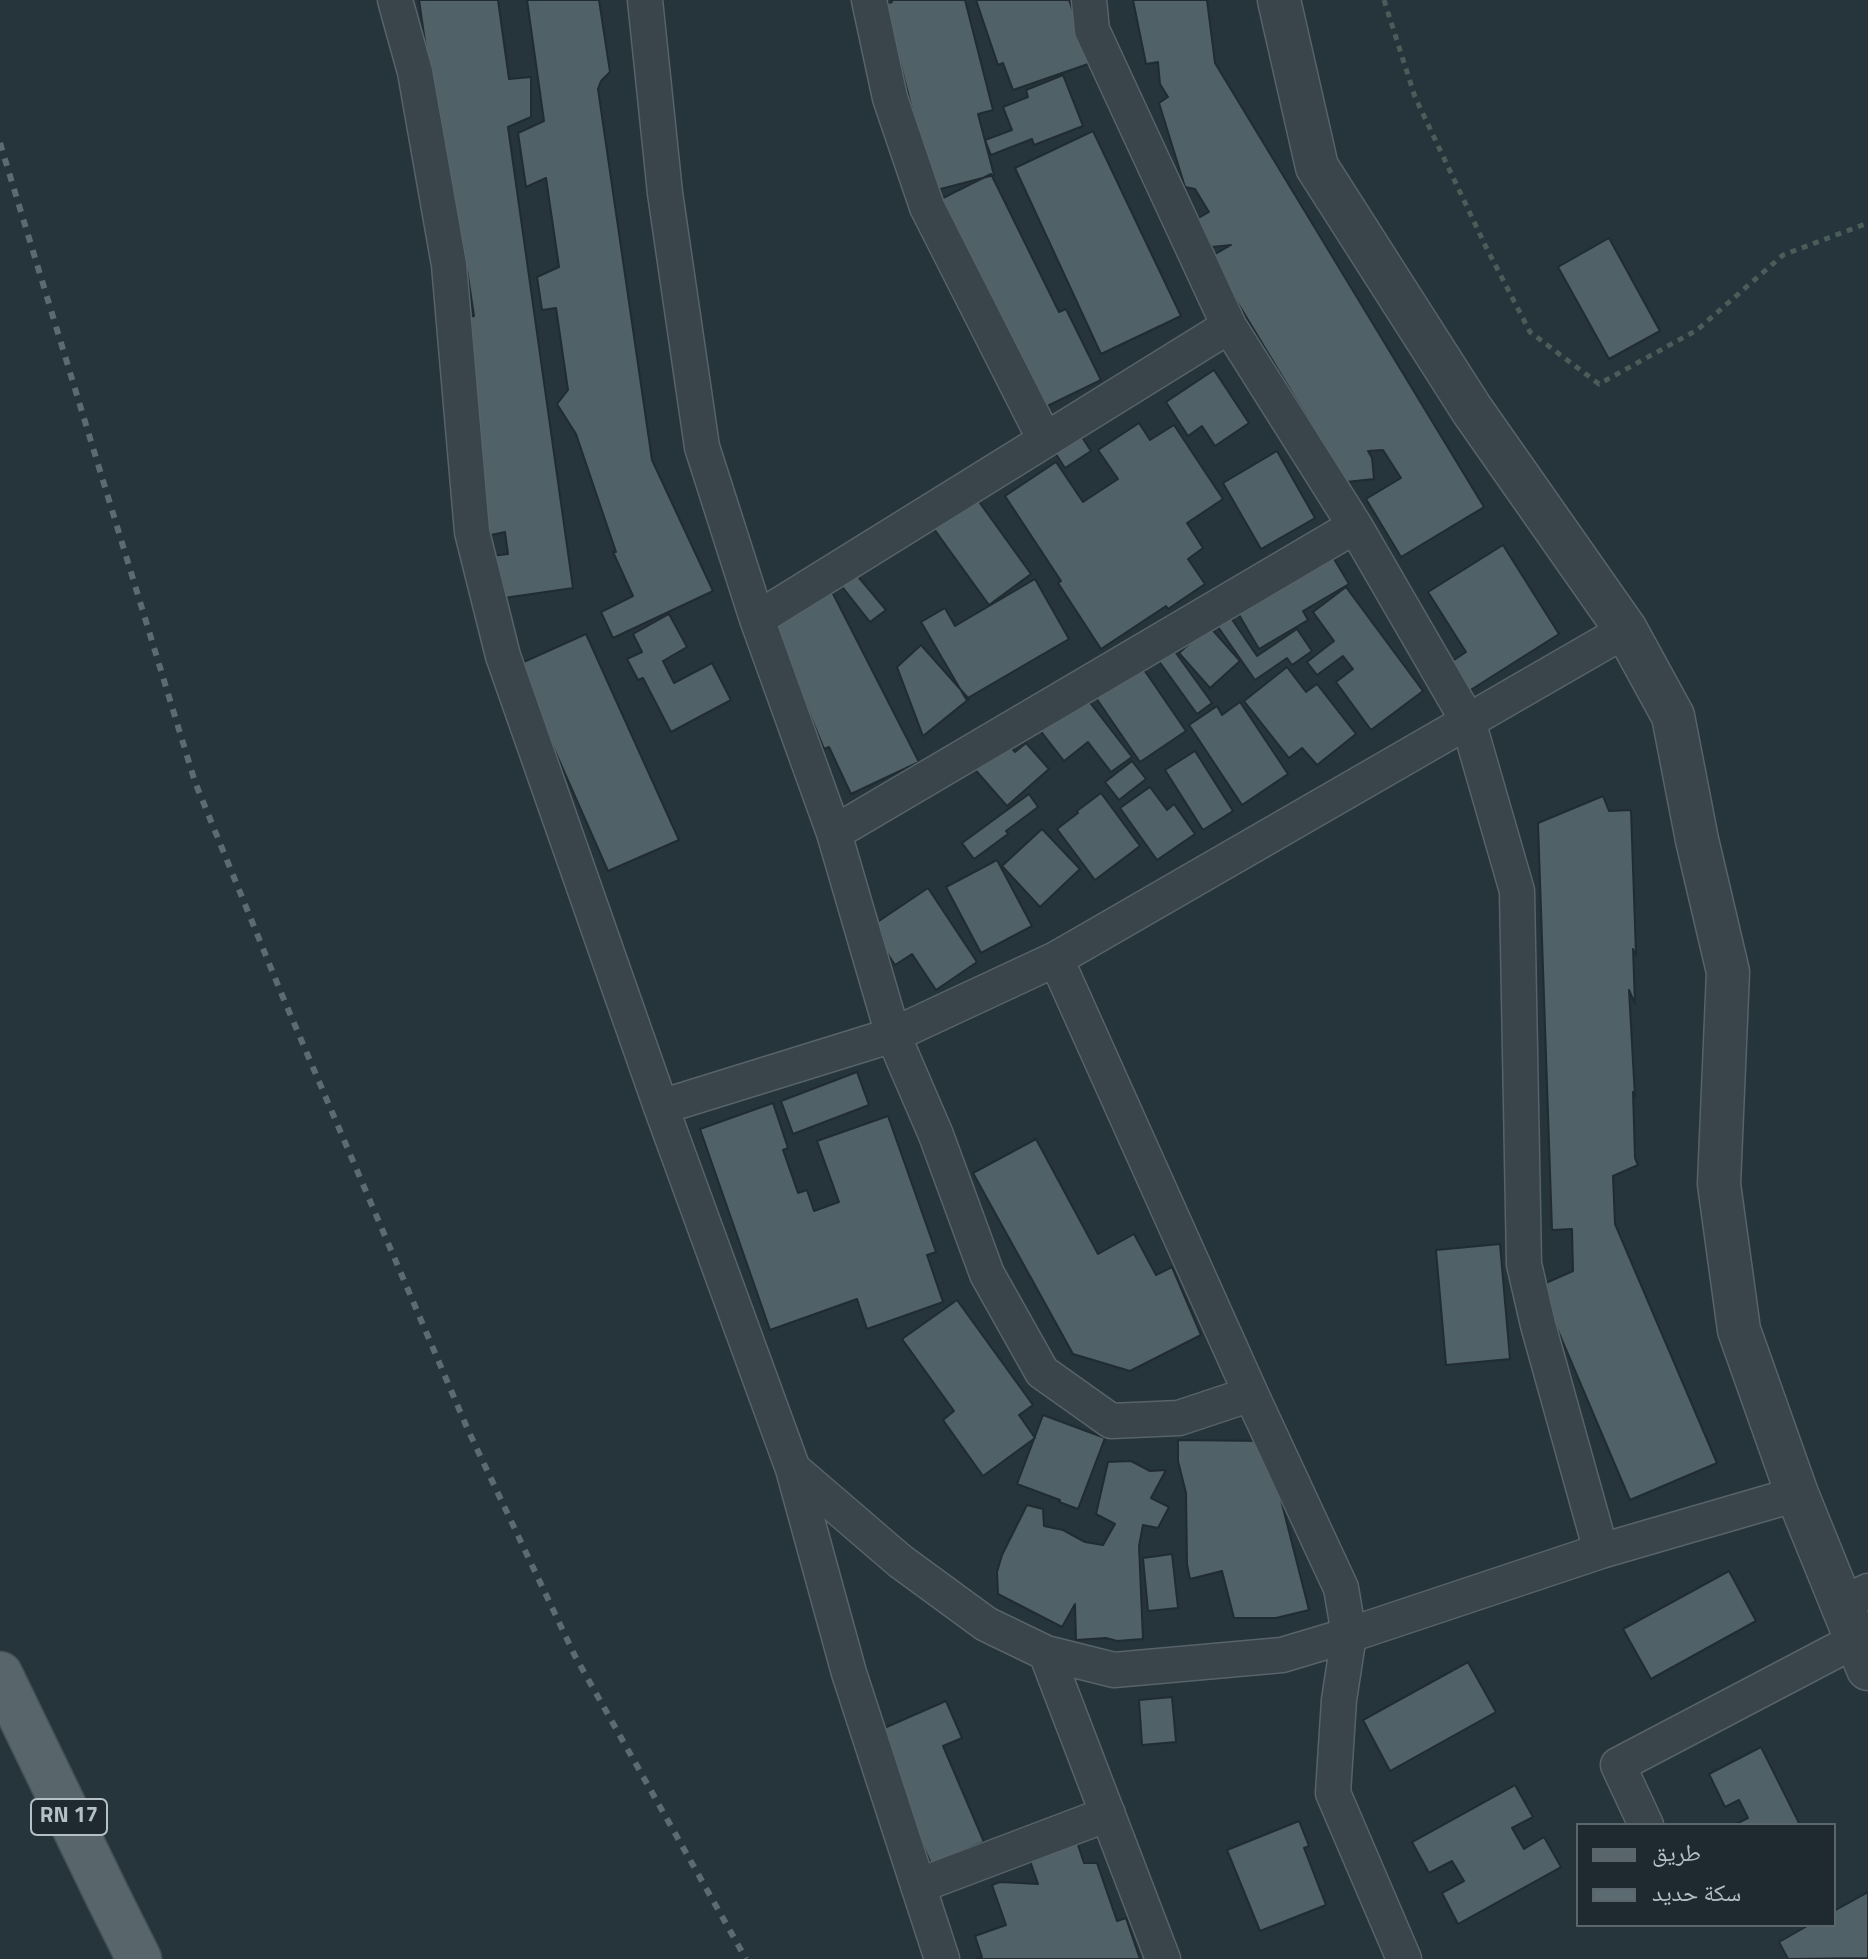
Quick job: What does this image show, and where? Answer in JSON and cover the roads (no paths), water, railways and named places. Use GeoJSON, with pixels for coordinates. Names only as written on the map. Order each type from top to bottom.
{"type":"FeatureCollection","features":[{"type":"Feature","properties":{"kind":"main road","name":"RN 17"},"geometry":{"type":"LineString","coordinates":[[0,1674],[139,1959]]}},
{"type":"Feature","properties":{"kind":"street"},"geometry":{"type":"LineString","coordinates":[[395,0],[415,72],[449,265],[472,532],[503,656],[661,1107],[793,1469],[849,1673],[942,1959]]}},
{"type":"Feature","properties":{"kind":"street"},"geometry":{"type":"LineString","coordinates":[[645,0],[665,193],[702,447],[757,619],[834,833],[893,1035],[936,1135],[987,1274],[1042,1372],[1111,1421],[1179,1418],[1251,1394]]}},
{"type":"Feature","properties":{"kind":"street"},"geometry":{"type":"LineString","coordinates":[[869,0],[890,98],[927,207],[1045,440]]}},
{"type":"Feature","properties":{"kind":"street"},"geometry":{"type":"LineString","coordinates":[[1089,0],[1092,30],[1229,326],[1355,526],[1468,721],[1517,891],[1524,1264],[1601,1551]]}},
{"type":"Feature","properties":{"kind":"street"},"geometry":{"type":"LineString","coordinates":[[1279,0],[1317,167],[1472,410],[1626,630],[1673,716],[1697,840],[1728,972],[1719,1184],[1739,1330],[1797,1494],[1858,1626],[1618,1765],[1645,1823]]}},
{"type":"Feature","properties":{"kind":"street"},"geometry":{"type":"LineString","coordinates":[[757,619],[1229,326]]}},
{"type":"Feature","properties":{"kind":"street"},"geometry":{"type":"LineString","coordinates":[[834,833],[1355,526]]}},
{"type":"Feature","properties":{"kind":"street"},"geometry":{"type":"LineString","coordinates":[[661,1107],[893,1035],[1056,959],[1626,630]]}},
{"type":"Feature","properties":{"kind":"street"},"geometry":{"type":"LineString","coordinates":[[1056,959],[1341,1588],[1349,1635],[1339,1700],[1333,1793],[1404,1959]]}},
{"type":"Feature","properties":{"kind":"street"},"geometry":{"type":"LineString","coordinates":[[793,1469],[900,1561],[986,1624],[1046,1653],[1114,1670],[1282,1655],[1601,1551],[1797,1494]]}},
{"type":"Feature","properties":{"kind":"street"},"geometry":{"type":"LineString","coordinates":[[1046,1653],[1163,1959]]}},
{"type":"Feature","properties":{"kind":"street"},"geometry":{"type":"LineString","coordinates":[[918,1886],[1108,1814]]}},
{"type":"Feature","properties":{"kind":"railway"},"geometry":{"type":"LineString","coordinates":[[0,143],[195,782],[282,995],[468,1430],[575,1656],[746,1959]]}}]}
